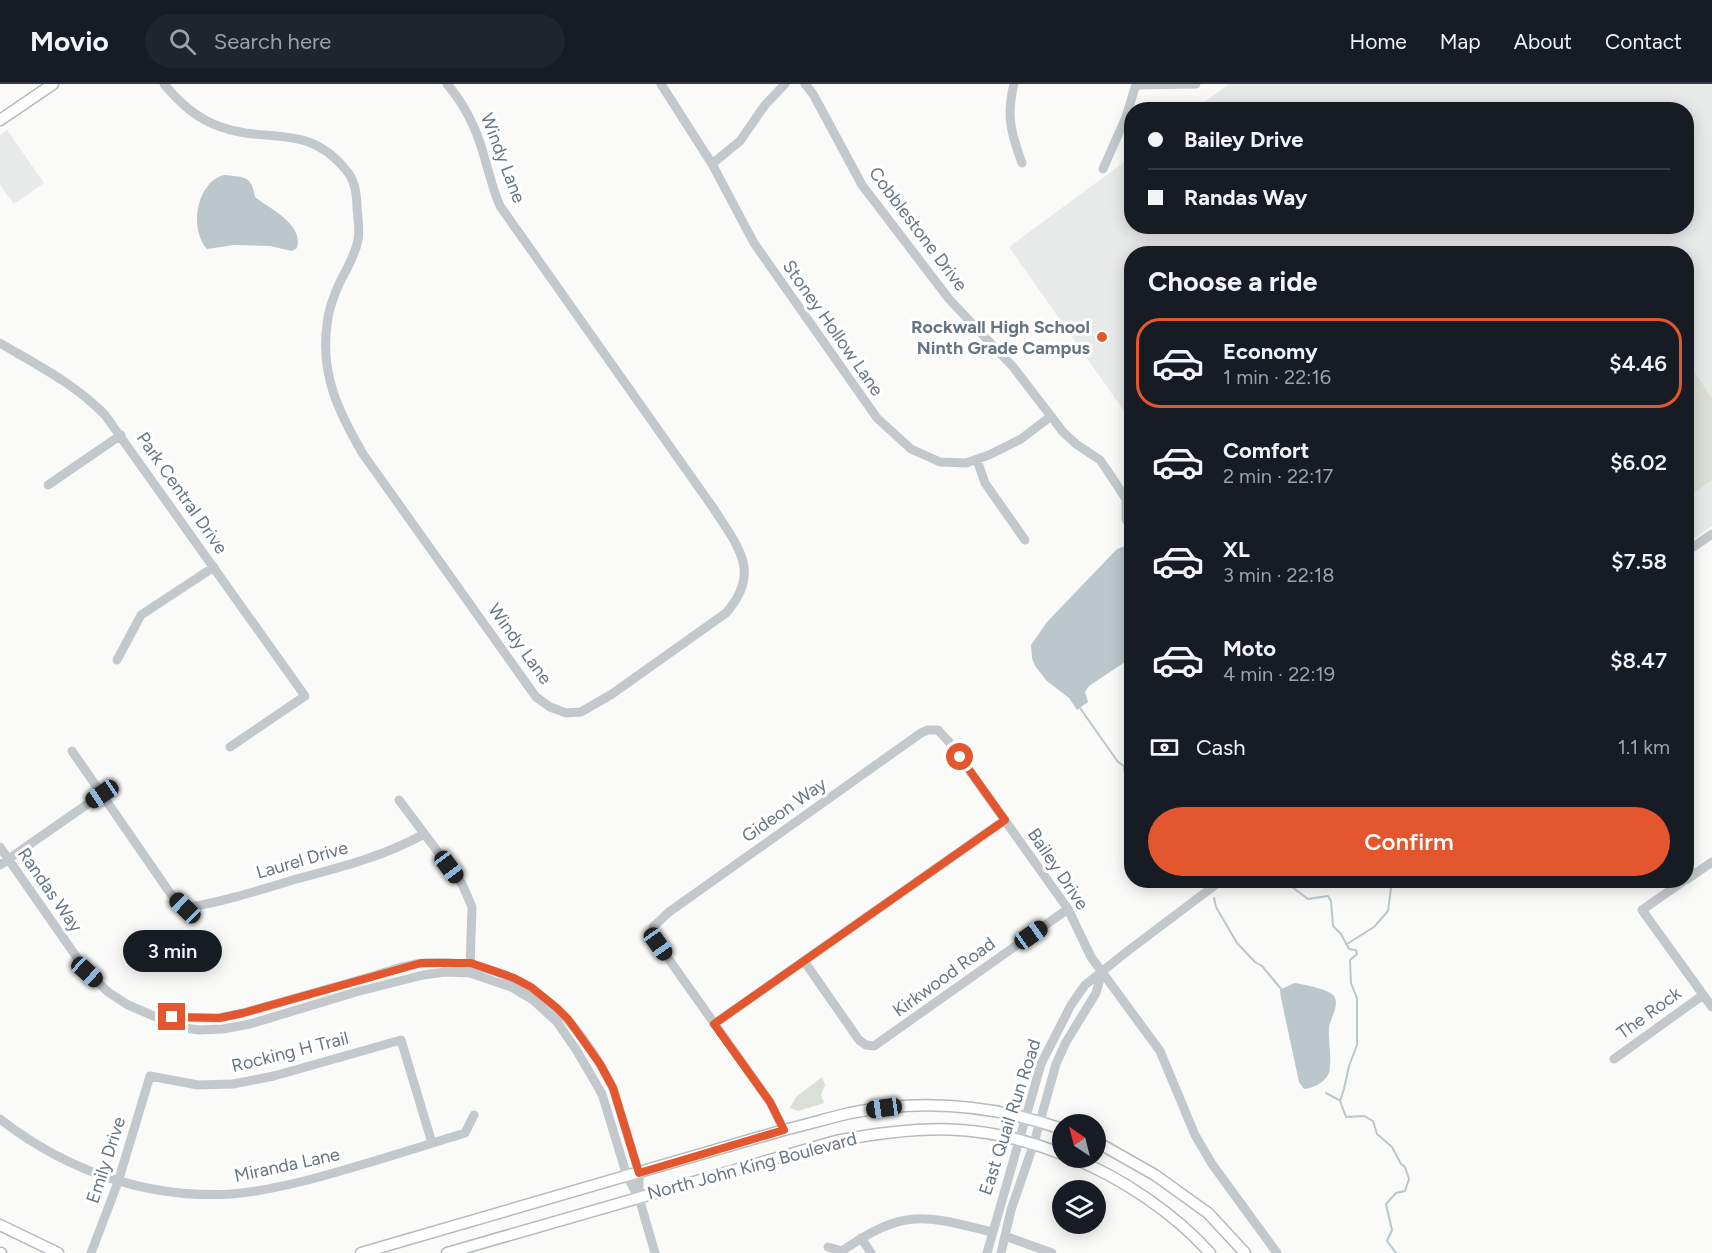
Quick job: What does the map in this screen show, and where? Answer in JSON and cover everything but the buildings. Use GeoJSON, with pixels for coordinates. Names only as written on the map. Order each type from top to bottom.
{"type":"FeatureCollection","features":[{"type":"Feature","properties":{"kind":"main road"},"geometry":{"type":"LineString","coordinates":[[0,120],[53,84]]}},
{"type":"Feature","properties":{"kind":"main road","name":"North John King Boulevard"},"geometry":{"type":"LineString","coordinates":[[361,1253],[784,1130],[850,1113],[919,1106],[973,1107],[1052,1126]]}},
{"type":"Feature","properties":{"kind":"main road","name":"North John King Boulevard"},"geometry":{"type":"LineString","coordinates":[[447,1253],[836,1141],[878,1133],[958,1129],[989,1132],[1034,1143],[1052,1150]]}},
{"type":"Feature","properties":{"kind":"main road"},"geometry":{"type":"LineString","coordinates":[[1106,1147],[1155,1175],[1208,1213],[1245,1253]]}},
{"type":"Feature","properties":{"kind":"main road"},"geometry":{"type":"LineString","coordinates":[[1096,1168],[1145,1199],[1194,1235],[1210,1253]]}},
{"type":"Feature","properties":{"kind":"main road"},"geometry":{"type":"LineString","coordinates":[[0,1225],[58,1253]]}},
{"type":"Feature","properties":{"kind":"street","name":"Windy Lane"},"geometry":{"type":"LineString","coordinates":[[164,84],[181,104],[201,119],[221,128],[239,132],[295,137],[312,143],[332,156],[351,176],[357,201],[358,240],[352,260],[339,283],[326,334],[327,369],[334,397],[344,422],[363,454],[536,697],[550,707],[566,712],[581,712],[612,694],[726,613],[737,601],[742,590],[745,577],[744,561],[739,548],[714,509],[501,206],[493,189],[477,132],[467,111],[447,84]]}},
{"type":"Feature","properties":{"kind":"street","name":"Stoney Hollow Lane"},"geometry":{"type":"LineString","coordinates":[[661,84],[712,164],[754,243],[877,418],[911,449],[940,462],[966,463],[1021,439],[1050,417]]}},
{"type":"Feature","properties":{"kind":"street"},"geometry":{"type":"LineString","coordinates":[[712,164],[740,141],[765,105],[785,84]]}},
{"type":"Feature","properties":{"kind":"street","name":"Cobblestone Drive"},"geometry":{"type":"LineString","coordinates":[[805,84],[813,94],[862,185],[949,299],[1014,368],[1050,417],[1076,444],[1100,460],[1124,496]]}},
{"type":"Feature","properties":{"kind":"street"},"geometry":{"type":"LineString","coordinates":[[1014,84],[1009,118],[1012,136],[1022,163]]}},
{"type":"Feature","properties":{"kind":"street"},"geometry":{"type":"LineString","coordinates":[[1131,102],[1136,85],[1196,84]]}},
{"type":"Feature","properties":{"kind":"street"},"geometry":{"type":"LineString","coordinates":[[1103,169],[1124,122]]}},
{"type":"Feature","properties":{"kind":"street","name":"Park Central Drive"},"geometry":{"type":"LineString","coordinates":[[0,343],[70,384],[88,397],[105,415],[305,696],[230,747]]}},
{"type":"Feature","properties":{"kind":"street"},"geometry":{"type":"LineString","coordinates":[[48,485],[121,435]]}},
{"type":"Feature","properties":{"kind":"street"},"geometry":{"type":"LineString","coordinates":[[977,460],[985,483],[1024,540]]}},
{"type":"Feature","properties":{"kind":"street"},"geometry":{"type":"LineString","coordinates":[[1694,546],[1712,534]]}},
{"type":"Feature","properties":{"kind":"street"},"geometry":{"type":"LineString","coordinates":[[117,660],[141,615],[214,567]]}},
{"type":"Feature","properties":{"kind":"street","name":"Gideon Way"},"geometry":{"type":"LineString","coordinates":[[714,1024],[658,944],[653,935],[653,927],[669,912],[921,733],[928,729],[938,730]]}},
{"type":"Feature","properties":{"kind":"street","name":"Bailey Drive"},"geometry":{"type":"LineString","coordinates":[[938,730],[949,742],[1068,909],[1085,949],[1160,1051],[1196,1134],[1212,1164],[1277,1253]]}},
{"type":"Feature","properties":{"kind":"street"},"geometry":{"type":"LineString","coordinates":[[4,862],[102,794],[72,751]]}},
{"type":"Feature","properties":{"kind":"street","name":"Laurel Drive"},"geometry":{"type":"LineString","coordinates":[[102,794],[170,893],[185,908],[211,904],[345,866],[398,848],[424,834]]}},
{"type":"Feature","properties":{"kind":"street"},"geometry":{"type":"LineString","coordinates":[[399,800],[462,884],[472,907],[470,968]]}},
{"type":"Feature","properties":{"kind":"street"},"geometry":{"type":"LineString","coordinates":[[784,1130],[770,1102],[714,1024],[1005,820]]}},
{"type":"Feature","properties":{"kind":"street","name":"Randas Way"},"geometry":{"type":"LineString","coordinates":[[0,847],[4,862],[87,972],[108,992],[128,1005],[156,1017],[219,1018],[421,963],[470,968],[514,978],[531,987],[568,1019],[600,1064],[613,1088],[639,1173],[639,1197]]}},
{"type":"Feature","properties":{"kind":"street"},"geometry":{"type":"LineString","coordinates":[[1694,874],[1712,862]]}},
{"type":"Feature","properties":{"kind":"street","name":"East Quail Run Road"},"geometry":{"type":"LineString","coordinates":[[987,1253],[1041,1064],[1059,1026],[1085,985],[1211,888]]}},
{"type":"Feature","properties":{"kind":"street"},"geometry":{"type":"LineString","coordinates":[[1674,888],[1642,910],[1712,1008]]}},
{"type":"Feature","properties":{"kind":"street","name":"Kirkwood Road"},"geometry":{"type":"LineString","coordinates":[[804,962],[859,1040],[866,1045],[874,1046],[1068,909]]}},
{"type":"Feature","properties":{"kind":"street","name":"Randas Way"},"geometry":{"type":"LineString","coordinates":[[470,968],[533,1000],[556,1022],[577,1051],[602,1094],[627,1176],[639,1197],[655,1253]]}},
{"type":"Feature","properties":{"kind":"street","name":"East Quail Run Road"},"geometry":{"type":"LineString","coordinates":[[1001,1253],[1011,1210],[1034,1143],[1056,1064],[1066,1042],[1096,993],[1102,972]]}},
{"type":"Feature","properties":{"kind":"street","name":"The Rock"},"geometry":{"type":"LineString","coordinates":[[1614,1059],[1703,995]]}},
{"type":"Feature","properties":{"kind":"street","name":"Rocking H Trail"},"geometry":{"type":"LineString","coordinates":[[150,1076],[198,1085],[233,1084],[274,1076],[401,1040],[432,1143]]}},
{"type":"Feature","properties":{"kind":"street","name":"Emily Drive"},"geometry":{"type":"LineString","coordinates":[[91,1253],[118,1182],[150,1076]]}},
{"type":"Feature","properties":{"kind":"street","name":"Miranda Lane"},"geometry":{"type":"LineString","coordinates":[[0,1119],[28,1141],[67,1162],[118,1182],[201,1194],[234,1194],[278,1187],[332,1174],[465,1133],[474,1115]]}},
{"type":"Feature","properties":{"kind":"street"},"geometry":{"type":"LineString","coordinates":[[828,1247],[842,1251],[861,1238],[892,1223],[927,1218],[992,1232]]}},
{"type":"Feature","properties":{"kind":"street"},"geometry":{"type":"LineString","coordinates":[[1005,1236],[1053,1253]]}},
{"type":"Feature","properties":{"kind":"street"},"geometry":{"type":"LineString","coordinates":[[861,1238],[871,1253]]}},
{"type":"Feature","properties":{"kind":"shaded area","name":"Rockwall High School Ninth Grade Campus"},"geometry":{"type":"Polygon","coordinates":[[[1229,84],[1712,84],[1712,526],[1694,538],[1694,246],[1124,246],[1124,411],[1009,247],[1124,162],[1124,234],[1694,234],[1694,102],[1205,102],[1229,84]]]}},
{"type":"Feature","properties":{"kind":"shaded area"},"geometry":{"type":"Polygon","coordinates":[[[7,130],[44,183],[14,204],[0,185],[0,135],[7,130]]]}},
{"type":"Feature","properties":{"kind":"shaded area"},"geometry":{"type":"Polygon","coordinates":[[[224,175],[246,178],[249,181],[255,197],[291,224],[298,239],[297,248],[292,251],[270,246],[234,245],[207,249],[201,241],[198,230],[198,208],[207,187],[214,179],[224,175]]]}},
{"type":"Feature","properties":{"kind":"shaded area"},"geometry":{"type":"Polygon","coordinates":[[[1694,372],[1712,398],[1712,480],[1694,492],[1694,372]]]}},
{"type":"Feature","properties":{"kind":"shaded area"},"geometry":{"type":"Polygon","coordinates":[[[1124,546],[1124,663],[1089,686],[1085,692],[1088,702],[1077,710],[1069,698],[1047,681],[1035,666],[1031,645],[1047,622],[1117,549],[1124,546]]]}},
{"type":"Feature","properties":{"kind":"shaded area"},"geometry":{"type":"Polygon","coordinates":[[[1294,983],[1327,991],[1336,1000],[1329,1028],[1330,1066],[1328,1075],[1318,1085],[1304,1089],[1299,1082],[1280,990],[1294,983]]]}},
{"type":"Feature","properties":{"kind":"shaded area"},"geometry":{"type":"Polygon","coordinates":[[[822,1077],[825,1085],[821,1095],[824,1103],[798,1111],[790,1108],[796,1097],[822,1077]]]}},
{"type":"Feature","properties":{"kind":"waterway"},"geometry":{"type":"LineString","coordinates":[[1080,708],[1118,762],[1124,766]]}},
{"type":"Feature","properties":{"kind":"waterway"},"geometry":{"type":"LineString","coordinates":[[1293,888],[1308,899],[1328,896],[1331,901],[1333,926],[1341,934],[1349,949],[1356,950],[1357,954],[1350,960],[1351,983],[1357,998],[1357,1045],[1340,1101],[1346,1117],[1364,1116],[1373,1121],[1377,1134],[1392,1147],[1405,1167],[1409,1179],[1405,1191],[1396,1193],[1386,1204],[1392,1230],[1387,1241],[1396,1253]]}},
{"type":"Feature","properties":{"kind":"waterway"},"geometry":{"type":"LineString","coordinates":[[1347,944],[1374,927],[1388,911],[1391,888]]}},
{"type":"Feature","properties":{"kind":"waterway"},"geometry":{"type":"LineString","coordinates":[[1214,898],[1216,907],[1237,943],[1262,966],[1282,990]]}},
{"type":"Feature","properties":{"kind":"waterway"},"geometry":{"type":"LineString","coordinates":[[1326,1093],[1339,1100]]}},
{"type":"Feature","properties":{"kind":"place","name":"Rockwall High School Ninth Grade Campus"},"geometry":{"type":"Point","coordinates":[1102,337]}},
{"type":"Feature","properties":{"kind":"route"},"geometry":{"type":"LineString","coordinates":[[172,1017],[219,1018],[421,963],[471,963],[514,978],[531,987],[568,1019],[600,1064],[613,1088],[639,1173],[784,1130],[770,1102],[714,1024],[1005,820],[960,757]]}}]}
